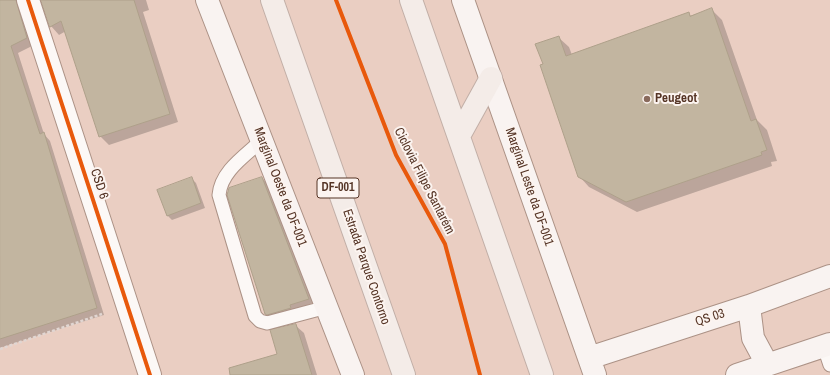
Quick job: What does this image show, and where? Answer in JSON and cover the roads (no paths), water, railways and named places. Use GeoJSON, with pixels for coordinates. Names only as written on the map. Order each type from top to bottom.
{"type":"FeatureCollection","features":[{"type":"Feature","properties":{"kind":"highway","name":"Estrada Parque Contorno"},"geometry":{"type":"LineString","coordinates":[[272,0],[404,375]]}},
{"type":"Feature","properties":{"kind":"highway"},"geometry":{"type":"LineString","coordinates":[[411,0],[542,375]]}},
{"type":"Feature","properties":{"kind":"highway"},"geometry":{"type":"LineString","coordinates":[[459,136],[491,78]]}},
{"type":"Feature","properties":{"kind":"main road","name":"Marginal Oeste da DF-001"},"geometry":{"type":"LineString","coordinates":[[207,0],[353,375]]}},
{"type":"Feature","properties":{"kind":"main road","name":"Marginal Leste da DF-001"},"geometry":{"type":"LineString","coordinates":[[463,0],[592,366]]}},
{"type":"Feature","properties":{"kind":"main road","name":"QS 03"},"geometry":{"type":"LineString","coordinates":[[592,366],[830,276]]}},
{"type":"Feature","properties":{"kind":"main road"},"geometry":{"type":"LineString","coordinates":[[749,306],[753,338],[767,364]]}},
{"type":"Feature","properties":{"kind":"main road"},"geometry":{"type":"LineString","coordinates":[[737,375],[767,364],[828,352]]}},
{"type":"Feature","properties":{"kind":"street","name":"CSD 6"},"geometry":{"type":"LineString","coordinates":[[28,0],[150,375]]}},
{"type":"Feature","properties":{"kind":"lane"},"geometry":{"type":"LineString","coordinates":[[262,140],[228,172],[220,184],[219,195],[255,316],[260,321],[267,323],[327,307]]}},
{"type":"Feature","properties":{"kind":"place","name":"Peugeot"},"geometry":{"type":"Point","coordinates":[647,99]}}]}
